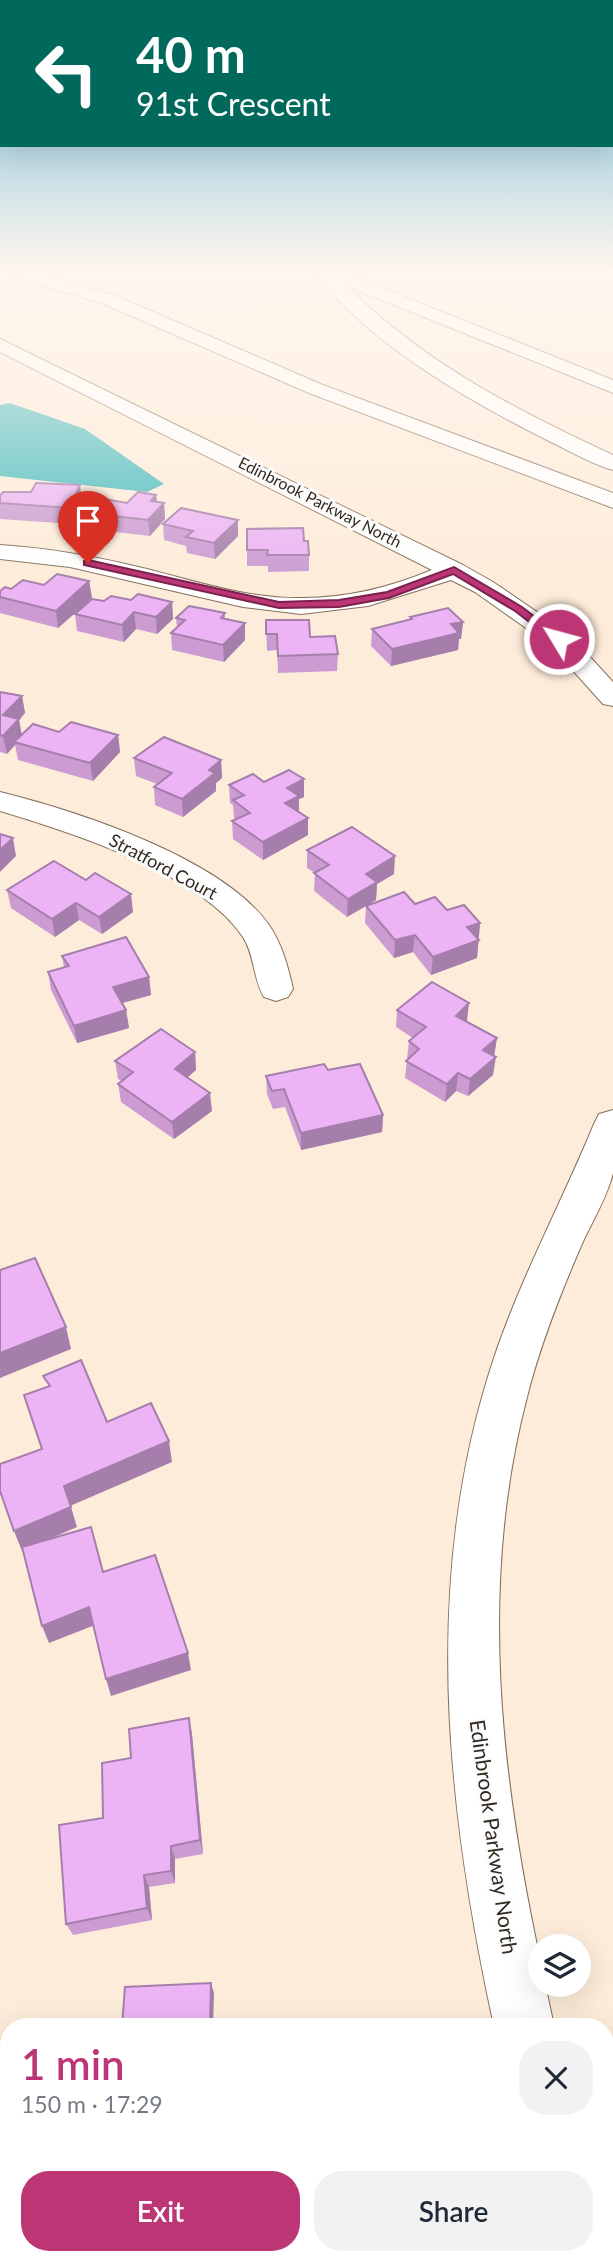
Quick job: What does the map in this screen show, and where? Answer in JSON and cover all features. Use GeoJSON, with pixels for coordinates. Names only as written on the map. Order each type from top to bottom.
{"type":"FeatureCollection","features":[{"type":"Feature","properties":{"kind":"main road","name":"Edinbrook Parkway North"},"geometry":{"type":"LineString","coordinates":[[66,378],[454,570],[519,609],[559,639],[613,698]]}},
{"type":"Feature","properties":{"kind":"main road"},"geometry":{"type":"LineString","coordinates":[[289,378],[613,501]]}},
{"type":"Feature","properties":{"kind":"main road"},"geometry":{"type":"LineString","coordinates":[[450,378],[505,409],[613,463]]}},
{"type":"Feature","properties":{"kind":"main road"},"geometry":{"type":"LineString","coordinates":[[590,378],[613,387]]}},
{"type":"Feature","properties":{"kind":"main road"},"geometry":{"type":"LineString","coordinates":[[0,552],[88,563],[279,605],[324,605],[377,597],[415,586],[454,570]]}},
{"type":"Feature","properties":{"kind":"main road","name":"Stratford Court"},"geometry":{"type":"LineString","coordinates":[[0,801],[100,833],[192,878],[227,902],[252,925],[268,953],[276,989]]}},
{"type":"Feature","properties":{"kind":"main road","name":"Edinbrook Parkway North"},"geometry":{"type":"LineString","coordinates":[[522,2018],[500,1909],[476,1739],[472,1612],[484,1495],[515,1359],[553,1262],[613,1124]]}},
{"type":"Feature","properties":{"kind":"water"},"geometry":{"type":"Polygon","coordinates":[[[10,403],[85,429],[164,484],[147,492],[0,476],[0,405],[10,403]]]}},
{"type":"Feature","properties":{"kind":"building"},"geometry":{"type":"Polygon","coordinates":[[[36,483],[80,485],[70,508],[0,503],[3,492],[31,492],[36,483]]]}},
{"type":"Feature","properties":{"kind":"building"},"geometry":{"type":"Polygon","coordinates":[[[138,492],[156,495],[151,501],[164,503],[148,520],[78,512],[93,497],[127,503],[138,492]]]}},
{"type":"Feature","properties":{"kind":"building"},"geometry":{"type":"Polygon","coordinates":[[[181,508],[238,520],[214,543],[186,537],[193,531],[163,524],[181,508]]]}},
{"type":"Feature","properties":{"kind":"building"},"geometry":{"type":"Polygon","coordinates":[[[303,528],[309,555],[267,555],[268,550],[247,550],[247,529],[303,528]]]}},
{"type":"Feature","properties":{"kind":"building"},"geometry":{"type":"Polygon","coordinates":[[[57,574],[89,581],[56,611],[0,597],[0,591],[5,587],[11,589],[23,580],[44,585],[57,574]]]}},
{"type":"Feature","properties":{"kind":"building"},"geometry":{"type":"Polygon","coordinates":[[[138,594],[172,602],[156,617],[134,612],[122,625],[75,614],[92,599],[104,601],[111,596],[131,600],[138,594]]]}},
{"type":"Feature","properties":{"kind":"building"},"geometry":{"type":"Polygon","coordinates":[[[189,606],[225,613],[221,618],[245,623],[223,645],[171,633],[185,620],[176,618],[189,606]]]}},
{"type":"Feature","properties":{"kind":"building"},"geometry":{"type":"Polygon","coordinates":[[[448,608],[463,622],[451,624],[459,633],[392,649],[372,629],[412,619],[410,617],[448,608]]]}},
{"type":"Feature","properties":{"kind":"building"},"geometry":{"type":"Polygon","coordinates":[[[266,620],[309,620],[310,637],[335,636],[338,654],[278,656],[277,634],[266,634],[266,620]]]}},
{"type":"Feature","properties":{"kind":"building"},"geometry":{"type":"Polygon","coordinates":[[[0,692],[22,696],[3,715],[19,719],[3,736],[0,735],[0,692]]]}},
{"type":"Feature","properties":{"kind":"building"},"geometry":{"type":"Polygon","coordinates":[[[71,722],[118,735],[90,763],[14,742],[33,724],[59,732],[71,722]]]}},
{"type":"Feature","properties":{"kind":"building"},"geometry":{"type":"Polygon","coordinates":[[[164,737],[221,760],[209,770],[215,773],[182,799],[154,787],[172,773],[134,758],[164,737]]]}},
{"type":"Feature","properties":{"kind":"building"},"geometry":{"type":"Polygon","coordinates":[[[289,770],[304,779],[287,788],[299,796],[285,803],[308,818],[263,842],[232,821],[250,813],[233,800],[244,795],[229,785],[253,774],[264,782],[289,770]]]}},
{"type":"Feature","properties":{"kind":"building"},"geometry":{"type":"Polygon","coordinates":[[[352,827],[395,856],[366,874],[377,882],[348,899],[314,873],[329,865],[307,850],[352,827]]]}},
{"type":"Feature","properties":{"kind":"building"},"geometry":{"type":"Polygon","coordinates":[[[0,834],[13,838],[0,850],[0,834]]]}},
{"type":"Feature","properties":{"kind":"building"},"geometry":{"type":"Polygon","coordinates":[[[54,861],[86,880],[95,873],[131,894],[99,917],[76,903],[52,919],[7,890],[54,861]]]}},
{"type":"Feature","properties":{"kind":"building"},"geometry":{"type":"Polygon","coordinates":[[[404,892],[415,904],[435,897],[447,910],[464,905],[480,923],[467,927],[479,940],[433,957],[415,935],[395,940],[366,906],[404,892]]]}},
{"type":"Feature","properties":{"kind":"building"},"geometry":{"type":"Polygon","coordinates":[[[126,937],[149,977],[113,987],[126,1010],[74,1026],[48,972],[69,966],[62,956],[126,937]]]}},
{"type":"Feature","properties":{"kind":"building"},"geometry":{"type":"Polygon","coordinates":[[[432,982],[469,1003],[456,1016],[497,1038],[483,1050],[496,1057],[470,1079],[458,1073],[447,1084],[406,1061],[419,1049],[409,1041],[426,1027],[397,1010],[432,982]]]}},
{"type":"Feature","properties":{"kind":"building"},"geometry":{"type":"Polygon","coordinates":[[[161,1029],[195,1052],[175,1069],[210,1093],[172,1122],[118,1084],[133,1072],[115,1061],[161,1029]]]}},
{"type":"Feature","properties":{"kind":"building"},"geometry":{"type":"Polygon","coordinates":[[[324,1064],[328,1070],[360,1064],[383,1115],[301,1133],[284,1089],[272,1091],[266,1076],[324,1064]]]}},
{"type":"Feature","properties":{"kind":"building"},"geometry":{"type":"Polygon","coordinates":[[[35,1258],[66,1327],[0,1353],[0,1270],[35,1258]]]}},
{"type":"Feature","properties":{"kind":"building"},"geometry":{"type":"Polygon","coordinates":[[[81,1360],[107,1422],[151,1403],[169,1441],[64,1486],[71,1507],[14,1531],[0,1491],[0,1464],[42,1449],[24,1395],[50,1386],[43,1376],[81,1360]]]}},
{"type":"Feature","properties":{"kind":"building"},"geometry":{"type":"Polygon","coordinates":[[[91,1527],[103,1572],[155,1555],[188,1653],[106,1679],[89,1607],[42,1626],[22,1547],[91,1527]]]}},
{"type":"Feature","properties":{"kind":"building"},"geometry":{"type":"Polygon","coordinates":[[[189,1718],[200,1840],[171,1846],[171,1871],[144,1875],[147,1908],[66,1924],[59,1825],[103,1818],[102,1763],[131,1758],[129,1729],[189,1718]]]}},
{"type":"Feature","properties":{"kind":"building"},"geometry":{"type":"Polygon","coordinates":[[[211,1983],[210,2018],[123,2018],[125,1987],[211,1983]]]}},
{"type":"Feature","properties":{"kind":"route"},"geometry":{"type":"LineString","coordinates":[[88,563],[279,605],[324,605],[389,595],[454,570],[519,609],[559,639]]}}]}
